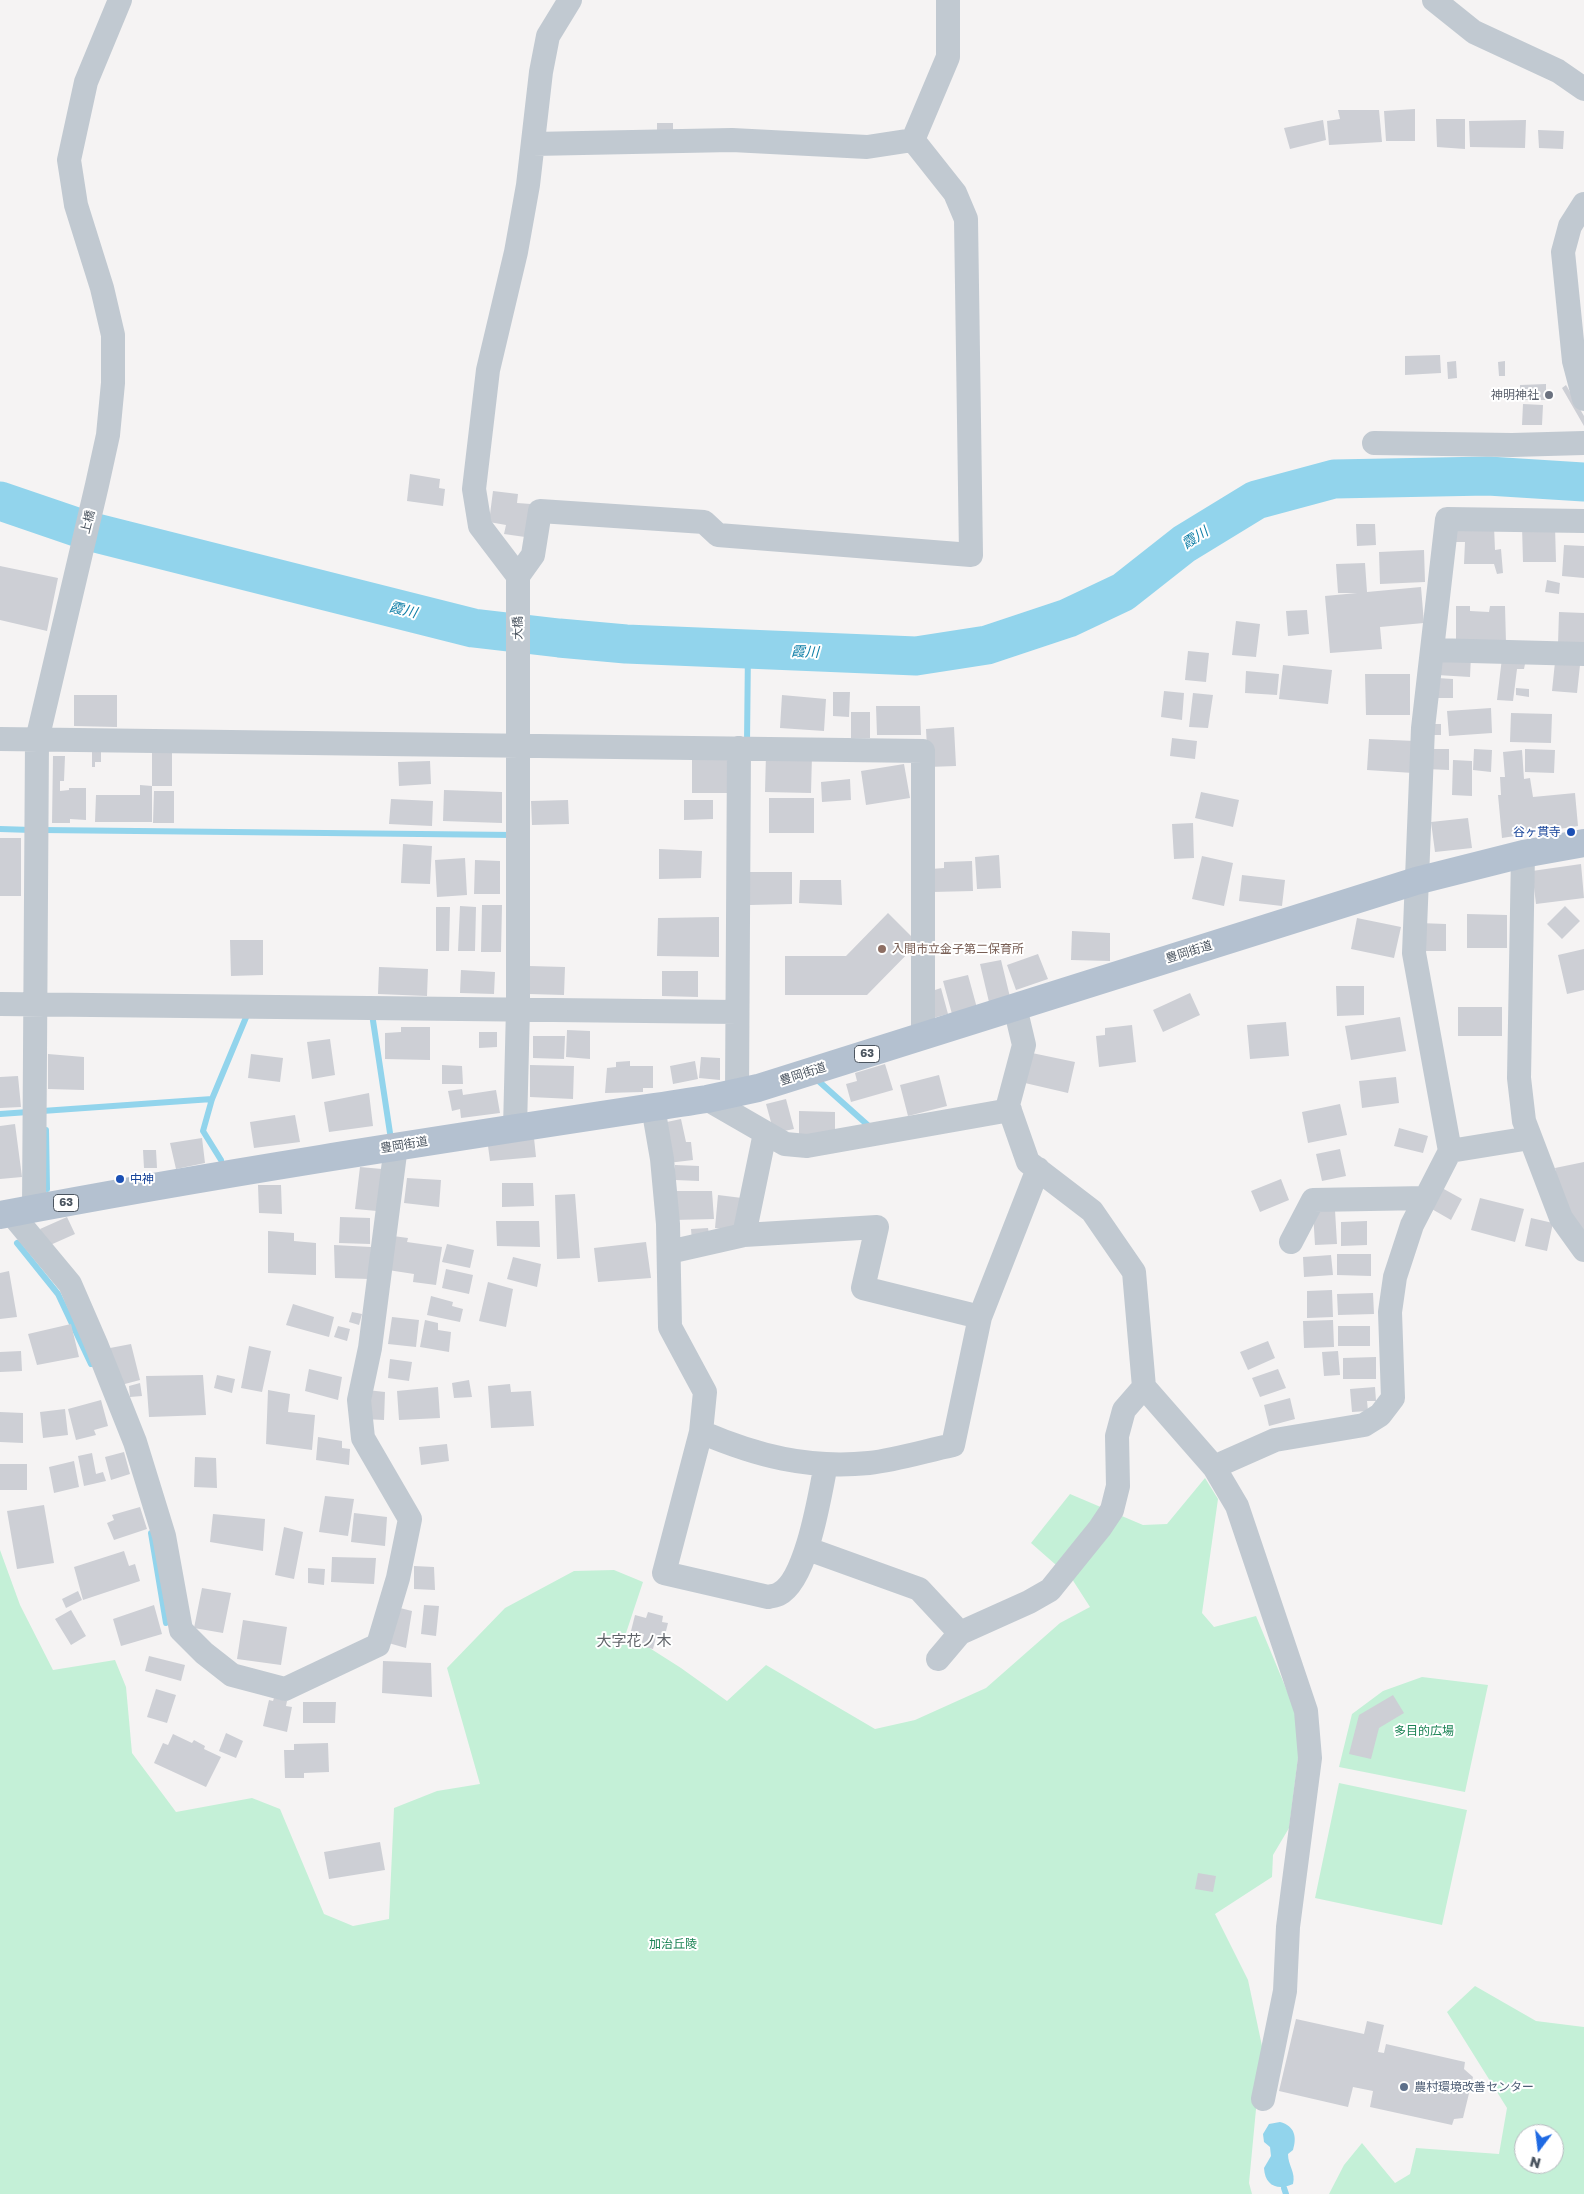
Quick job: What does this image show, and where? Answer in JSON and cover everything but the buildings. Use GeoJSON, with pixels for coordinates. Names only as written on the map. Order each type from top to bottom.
{"type":"FeatureCollection","features":[{"type":"Feature","properties":{"kind":"main road","name":"豊岡街道"},"geometry":{"type":"LineString","coordinates":[[15,1212],[396,1146],[707,1099],[758,1088],[1416,881],[1523,854],[1584,843]]}},
{"type":"Feature","properties":{"kind":"street","name":"上橋"},"geometry":{"type":"LineString","coordinates":[[15,1212],[36,1004],[37,740],[98,486],[108,436],[113,383],[113,336],[102,288],[76,205],[69,160],[86,82],[120,0]]}},
{"type":"Feature","properties":{"kind":"street"},"geometry":{"type":"LineString","coordinates":[[570,0],[548,36],[541,72],[528,185],[516,252],[488,370],[474,489],[480,526],[518,584],[533,555],[540,511],[704,522],[718,535],[971,555],[966,219],[955,193],[913,140]]}},
{"type":"Feature","properties":{"kind":"street"},"geometry":{"type":"LineString","coordinates":[[913,140],[948,57],[948,0]]}},
{"type":"Feature","properties":{"kind":"street"},"geometry":{"type":"LineString","coordinates":[[1434,0],[1474,32],[1558,71],[1584,89]]}},
{"type":"Feature","properties":{"kind":"street"},"geometry":{"type":"LineString","coordinates":[[533,144],[732,140],[867,147],[913,140]]}},
{"type":"Feature","properties":{"kind":"street"},"geometry":{"type":"LineString","coordinates":[[1584,204],[1570,226],[1563,252],[1574,361],[1584,399]]}},
{"type":"Feature","properties":{"kind":"street"},"geometry":{"type":"LineString","coordinates":[[1374,443],[1512,445],[1584,443]]}},
{"type":"Feature","properties":{"kind":"street"},"geometry":{"type":"LineString","coordinates":[[1214,1467],[1275,1440],[1364,1425],[1380,1415],[1393,1398],[1390,1312],[1396,1277],[1412,1225],[1450,1151],[1414,952],[1423,728],[1447,519],[1584,521]]}},
{"type":"Feature","properties":{"kind":"street","name":"大橋"},"geometry":{"type":"LineString","coordinates":[[515,1128],[518,1008],[518,584]]}},
{"type":"Feature","properties":{"kind":"street"},"geometry":{"type":"LineString","coordinates":[[1432,650],[1584,654]]}},
{"type":"Feature","properties":{"kind":"street"},"geometry":{"type":"LineString","coordinates":[[0,739],[518,744],[923,751],[923,1036]]}},
{"type":"Feature","properties":{"kind":"street"},"geometry":{"type":"LineString","coordinates":[[736,1093],[739,748]]}},
{"type":"Feature","properties":{"kind":"street"},"geometry":{"type":"LineString","coordinates":[[1523,854],[1519,1078],[1524,1121],[1561,1218],[1584,1250]]}},
{"type":"Feature","properties":{"kind":"street"},"geometry":{"type":"LineString","coordinates":[[0,1004],[518,1008],[737,1012]]}},
{"type":"Feature","properties":{"kind":"street"},"geometry":{"type":"LineString","coordinates":[[1016,1007],[1024,1045],[1008,1104],[1028,1162],[1092,1211],[1134,1272],[1144,1387],[1214,1467],[1237,1506],[1306,1711],[1309,1727],[1310,1758],[1288,1927],[1285,1991],[1262,2098]]}},
{"type":"Feature","properties":{"kind":"street"},"geometry":{"type":"LineString","coordinates":[[707,1099],[785,1144],[807,1146],[1010,1110]]}},
{"type":"Feature","properties":{"kind":"street"},"geometry":{"type":"LineString","coordinates":[[652,1107],[662,1159],[668,1224],[670,1327],[704,1392],[701,1432],[664,1573],[768,1597],[778,1594],[788,1587],[808,1549],[826,1464]]}},
{"type":"Feature","properties":{"kind":"street"},"geometry":{"type":"LineString","coordinates":[[744,1235],[766,1133]]}},
{"type":"Feature","properties":{"kind":"street"},"geometry":{"type":"LineString","coordinates":[[1450,1151],[1530,1138]]}},
{"type":"Feature","properties":{"kind":"street"},"geometry":{"type":"LineString","coordinates":[[15,1212],[70,1284],[127,1443],[164,1536],[181,1630],[204,1653],[232,1675],[285,1689],[378,1645],[398,1578],[410,1519],[363,1438],[359,1400],[370,1348],[396,1146]]}},
{"type":"Feature","properties":{"kind":"street"},"geometry":{"type":"LineString","coordinates":[[701,1432],[738,1448],[782,1460],[826,1464],[870,1463],[952,1445],[980,1317],[1038,1169]]}},
{"type":"Feature","properties":{"kind":"street"},"geometry":{"type":"LineString","coordinates":[[1291,1242],[1313,1200],[1426,1198]]}},
{"type":"Feature","properties":{"kind":"street"},"geometry":{"type":"LineString","coordinates":[[668,1252],[744,1235],[878,1227],[862,1288],[980,1317]]}},
{"type":"Feature","properties":{"kind":"street"},"geometry":{"type":"LineString","coordinates":[[938,1659],[960,1633],[1029,1602],[1050,1590],[1100,1528],[1112,1510],[1118,1486],[1117,1436],[1124,1410],[1144,1387]]}},
{"type":"Feature","properties":{"kind":"street"},"geometry":{"type":"LineString","coordinates":[[808,1549],[919,1589],[960,1633]]}},
{"type":"Feature","properties":{"kind":"green space","name":"加治丘陵"},"geometry":{"type":"Polygon","coordinates":[[[1205,1478],[1218,1499],[1202,1613],[1214,1627],[1256,1616],[1302,1727],[1289,1828],[1273,1855],[1272,1877],[1215,1914],[1248,1980],[1262,2046],[1249,2183],[1252,2194],[0,2194],[0,1550],[20,1605],[53,1670],[115,1660],[126,1687],[132,1753],[176,1812],[252,1798],[280,1809],[324,1914],[353,1926],[389,1919],[394,1808],[437,1791],[480,1784],[447,1668],[505,1608],[574,1571],[614,1570],[643,1582],[626,1633],[681,1668],[727,1701],[766,1665],[875,1729],[915,1720],[986,1688],[1060,1623],[1090,1607],[1072,1579],[1031,1543],[1070,1494],[1143,1525],[1167,1524],[1205,1478]]]}},
{"type":"Feature","properties":{"kind":"green space","name":"多目的広場"},"geometry":{"type":"Polygon","coordinates":[[[1422,1677],[1488,1685],[1465,1792],[1339,1767],[1352,1714],[1383,1691],[1422,1677]]]}},
{"type":"Feature","properties":{"kind":"green space"},"geometry":{"type":"Polygon","coordinates":[[[1339,1783],[1467,1810],[1442,1925],[1315,1898],[1339,1783]]]}},
{"type":"Feature","properties":{"kind":"green space"},"geometry":{"type":"Polygon","coordinates":[[[1475,1986],[1536,2021],[1584,2027],[1584,2194],[1329,2194],[1344,2165],[1362,2143],[1395,2183],[1410,2174],[1416,2148],[1499,2154],[1507,2108],[1447,2012],[1475,1986]]]}},
{"type":"Feature","properties":{"kind":"water"},"geometry":{"type":"Polygon","coordinates":[[[1280,2122],[1289,2126],[1295,2136],[1293,2150],[1288,2154],[1294,2180],[1293,2184],[1277,2187],[1270,2183],[1265,2174],[1264,2168],[1271,2156],[1270,2147],[1264,2142],[1263,2134],[1269,2124],[1280,2122]]]}},
{"type":"Feature","properties":{"kind":"waterway","name":"霞川"},"geometry":{"type":"LineString","coordinates":[[0,501],[88,531],[473,628],[626,644],[916,656],[987,645],[1068,618],[1123,592],[1184,544],[1256,500],[1334,479],[1488,476],[1584,482]]}},
{"type":"Feature","properties":{"kind":"waterway"},"geometry":{"type":"LineString","coordinates":[[747,743],[748,649]]}},
{"type":"Feature","properties":{"kind":"waterway"},"geometry":{"type":"LineString","coordinates":[[0,829],[32,830]]}},
{"type":"Feature","properties":{"kind":"waterway"},"geometry":{"type":"LineString","coordinates":[[42,830],[514,835]]}},
{"type":"Feature","properties":{"kind":"waterway"},"geometry":{"type":"LineString","coordinates":[[372,1014],[390,1133]]}},
{"type":"Feature","properties":{"kind":"waterway"},"geometry":{"type":"LineString","coordinates":[[221,1160],[203,1131],[212,1099],[247,1015]]}},
{"type":"Feature","properties":{"kind":"waterway"},"geometry":{"type":"LineString","coordinates":[[814,1077],[871,1128]]}},
{"type":"Feature","properties":{"kind":"waterway"},"geometry":{"type":"LineString","coordinates":[[0,1114],[212,1099]]}},
{"type":"Feature","properties":{"kind":"waterway"},"geometry":{"type":"LineString","coordinates":[[46,1130],[47,1189]]}},
{"type":"Feature","properties":{"kind":"waterway"},"geometry":{"type":"LineString","coordinates":[[17,1243],[58,1294],[91,1364]]}},
{"type":"Feature","properties":{"kind":"waterway"},"geometry":{"type":"LineString","coordinates":[[151,1533],[166,1623]]}},
{"type":"Feature","properties":{"kind":"waterway"},"geometry":{"type":"LineString","coordinates":[[1284,2188],[1286,2194]]}},
{"type":"Feature","properties":{"kind":"place","name":"神明神社"},"geometry":{"type":"Point","coordinates":[1549,395]}},
{"type":"Feature","properties":{"kind":"place","name":"谷ヶ貫寺"},"geometry":{"type":"Point","coordinates":[1571,832]}},
{"type":"Feature","properties":{"kind":"place","name":"入間市立金子第二保育所"},"geometry":{"type":"Point","coordinates":[882,949]}},
{"type":"Feature","properties":{"kind":"place","name":"中神"},"geometry":{"type":"Point","coordinates":[120,1179]}},
{"type":"Feature","properties":{"kind":"place","name":"農村環境改善センター"},"geometry":{"type":"Point","coordinates":[1404,2087]}},
{"type":"Feature","properties":{"kind":"district","name":"大字花ノ木"},"geometry":{"type":"Point","coordinates":[634,1641]}}]}
